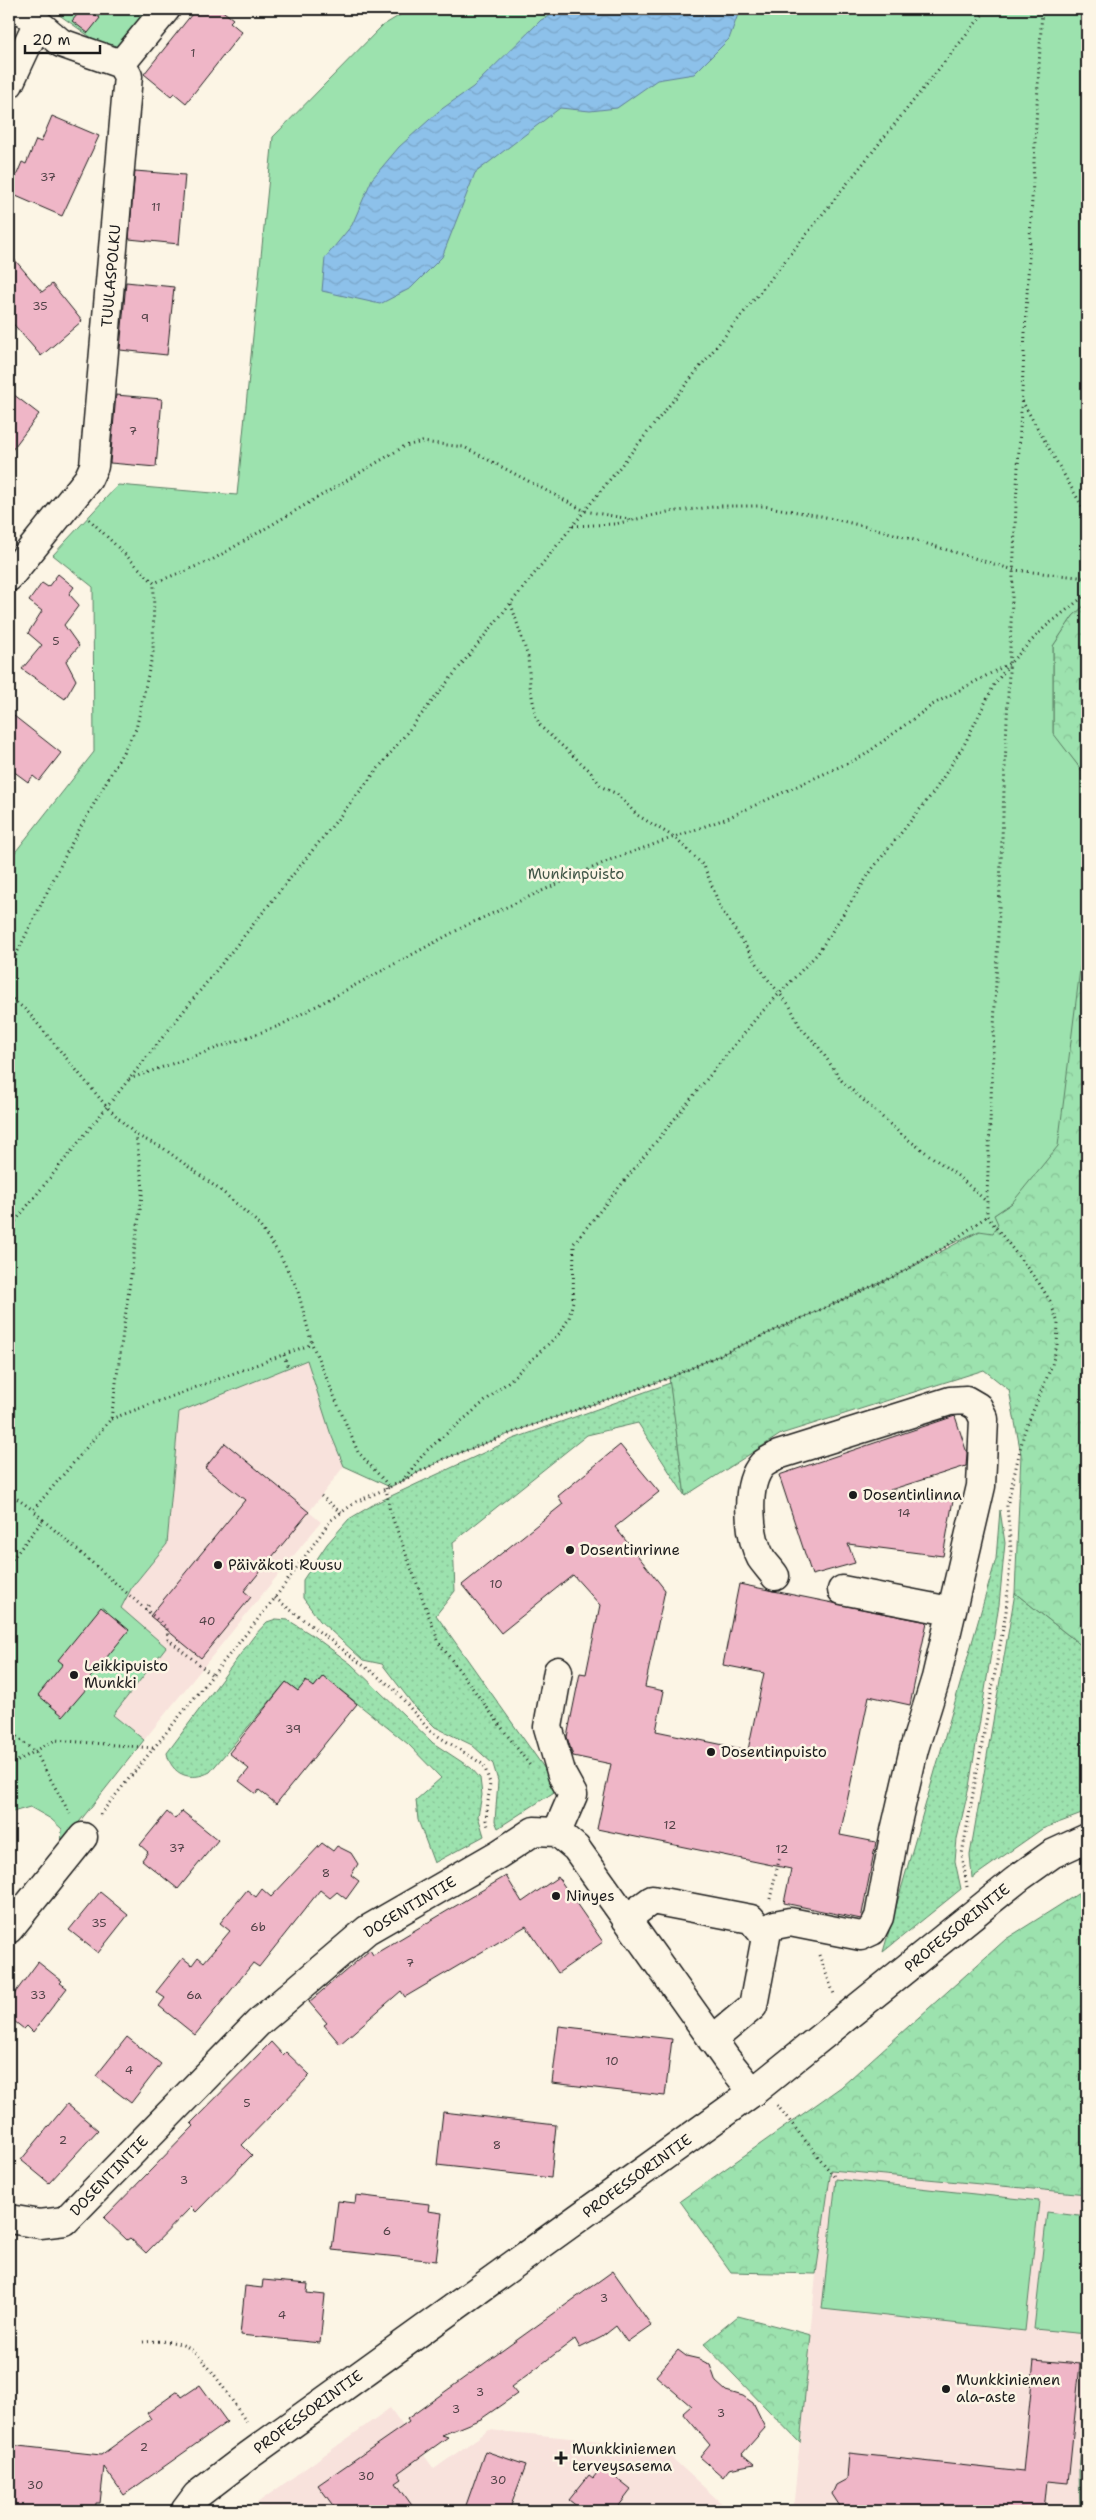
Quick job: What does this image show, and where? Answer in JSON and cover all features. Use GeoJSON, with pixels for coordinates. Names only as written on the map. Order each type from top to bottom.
{"type":"FeatureCollection","features":[{"type":"Feature","properties":{"kind":"street"},"geometry":{"type":"LineString","coordinates":[[9,84],[29,16],[61,43],[121,64],[166,9]]}},
{"type":"Feature","properties":{"kind":"street","name":"TUULASPOLKU"},"geometry":{"type":"LineString","coordinates":[[10,573],[71,501],[88,479],[94,466],[128,76],[121,64]]}},
{"type":"Feature","properties":{"kind":"street"},"geometry":{"type":"LineString","coordinates":[[762,1932],[776,1925],[790,1922],[861,1936],[872,1931],[879,1917],[895,1831],[914,1749],[936,1678],[950,1611],[981,1486],[984,1419],[978,1407],[966,1400],[950,1401],[778,1455],[762,1465],[754,1480],[749,1504],[753,1532],[760,1557],[775,1576]]}},
{"type":"Feature","properties":{"kind":"street"},"geometry":{"type":"LineString","coordinates":[[842,1590],[950,1611]]}},
{"type":"Feature","properties":{"kind":"street"},"geometry":{"type":"LineString","coordinates":[[558,1671],[548,1727],[562,1775],[573,1795],[557,1832],[576,1848],[712,2040],[753,2092]]}},
{"type":"Feature","properties":{"kind":"street","name":"DOSENTINTIE"},"geometry":{"type":"LineString","coordinates":[[9,2219],[40,2224],[65,2221],[258,2023],[367,1930],[499,1854],[534,1831],[557,1832]]}},
{"type":"Feature","properties":{"kind":"street"},"geometry":{"type":"LineString","coordinates":[[9,1929],[82,1837]]}},
{"type":"Feature","properties":{"kind":"street","name":"PROFESSORINTIE"},"geometry":{"type":"LineString","coordinates":[[185,2511],[197,2495],[248,2456],[753,2092],[1021,1876],[1052,1854],[1087,1838]]}},
{"type":"Feature","properties":{"kind":"street"},"geometry":{"type":"LineString","coordinates":[[626,1919],[652,1900],[751,1919],[766,1937],[753,2006],[712,2040]]}},
{"type":"Feature","properties":{"kind":"path"},"geometry":{"type":"LineString","coordinates":[[9,1229],[987,9]]}},
{"type":"Feature","properties":{"kind":"path"},"geometry":{"type":"LineString","coordinates":[[967,1888],[962,1854],[1006,1612],[1011,1550],[1007,1506],[1024,1433],[1052,1364],[1057,1345],[1058,1323],[1050,1301],[1039,1283],[987,1216],[1021,399],[1042,9]]}},
{"type":"Feature","properties":{"kind":"path"},"geometry":{"type":"LineString","coordinates":[[1021,399],[1087,515]]}},
{"type":"Feature","properties":{"kind":"path"},"geometry":{"type":"LineString","coordinates":[[154,583],[212,560],[397,451],[422,442],[464,447],[586,511],[635,520]]}},
{"type":"Feature","properties":{"kind":"path"},"geometry":{"type":"LineString","coordinates":[[9,969],[69,848],[136,729],[153,652],[154,583],[71,501]]}},
{"type":"Feature","properties":{"kind":"path"},"geometry":{"type":"LineString","coordinates":[[573,526],[615,524],[668,512],[704,508],[763,506],[884,530],[1014,570],[1087,578]]}},
{"type":"Feature","properties":{"kind":"path"},"geometry":{"type":"LineString","coordinates":[[402,1481],[426,1450],[508,1382],[560,1333],[569,1318],[573,1300],[574,1243],[779,992],[818,954],[873,868],[933,793],[964,745],[994,685],[1010,663],[1045,627],[1087,594]]}},
{"type":"Feature","properties":{"kind":"path"},"geometry":{"type":"LineString","coordinates":[[511,604],[528,657],[530,686],[536,718],[541,727],[589,770],[602,787],[617,794],[636,815],[674,837],[704,866],[721,909],[766,977],[779,992],[800,1027],[818,1046],[842,1081],[902,1135],[958,1176],[987,1202]]}},
{"type":"Feature","properties":{"kind":"path"},"geometry":{"type":"LineString","coordinates":[[129,1080],[279,1026],[467,925],[610,860],[725,819],[863,756],[932,705],[1010,663]]}},
{"type":"Feature","properties":{"kind":"path"},"geometry":{"type":"LineString","coordinates":[[9,996],[27,1011],[107,1107],[136,1136],[163,1148],[224,1193],[257,1222],[280,1255],[297,1288],[312,1344],[358,1452],[388,1487],[390,1511],[439,1643],[534,1771]]}},
{"type":"Feature","properties":{"kind":"path"},"geometry":{"type":"LineString","coordinates":[[111,1419],[143,1188],[136,1136]]}},
{"type":"Feature","properties":{"kind":"path"},"geometry":{"type":"LineString","coordinates":[[9,1730],[36,1753],[82,1837],[275,1598],[331,1520],[356,1502],[444,1459],[518,1430],[669,1378],[879,1283],[945,1247],[987,1216]]}},
{"type":"Feature","properties":{"kind":"path"},"geometry":{"type":"LineString","coordinates":[[33,1510],[111,1419],[312,1344]]}},
{"type":"Feature","properties":{"kind":"path"},"geometry":{"type":"LineString","coordinates":[[284,1355],[288,1368]]}},
{"type":"Feature","properties":{"kind":"path"},"geometry":{"type":"LineString","coordinates":[[9,1494],[33,1510],[167,1628],[168,1639],[212,1675]]}},
{"type":"Feature","properties":{"kind":"path"},"geometry":{"type":"LineString","coordinates":[[321,1496],[341,1513]]}},
{"type":"Feature","properties":{"kind":"path"},"geometry":{"type":"LineString","coordinates":[[9,1563],[43,1520]]}},
{"type":"Feature","properties":{"kind":"path"},"geometry":{"type":"LineString","coordinates":[[275,1598],[393,1688],[430,1731],[484,1765],[490,1783],[486,1820],[499,1854]]}},
{"type":"Feature","properties":{"kind":"path"},"geometry":{"type":"LineString","coordinates":[[145,1610],[151,1602]]}},
{"type":"Feature","properties":{"kind":"path"},"geometry":{"type":"LineString","coordinates":[[9,1766],[36,1753],[55,1740],[153,1748]]}},
{"type":"Feature","properties":{"kind":"path"},"geometry":{"type":"LineString","coordinates":[[783,2112],[836,2180]]}},
{"type":"Feature","properties":{"kind":"path"},"geometry":{"type":"LineString","coordinates":[[143,2342],[164,2341],[185,2345],[200,2355],[250,2427]]}},
{"type":"Feature","properties":{"kind":"shaded area","name":"Päiväkoti Ruusu"},"geometry":{"type":"Polygon","coordinates":[[[308,1360],[330,1432],[344,1466],[309,1512],[321,1522],[144,1740],[113,1715],[166,1647],[121,1608],[132,1587],[167,1544],[179,1412],[308,1360]]]}},
{"type":"Feature","properties":{"kind":"shaded area","name":"Munkkiniemen ala-aste"},"geometry":{"type":"Polygon","coordinates":[[[830,2170],[1087,2194],[1087,2488],[1085,2511],[793,2511],[816,2274],[830,2170]]]}},
{"type":"Feature","properties":{"kind":"shaded area","name":"Munkkiniemen terveysasema"},"geometry":{"type":"Polygon","coordinates":[[[390,2408],[434,2469],[489,2430],[660,2447],[730,2511],[263,2511],[257,2503],[390,2408]]]}},
{"type":"Feature","properties":{"kind":"green space"},"geometry":{"type":"Polygon","coordinates":[[[51,9],[153,9],[119,47],[112,49],[103,46],[51,9]]]}},
{"type":"Feature","properties":{"kind":"green space","name":"Munkinpuisto"},"geometry":{"type":"Polygon","coordinates":[[[410,9],[1087,9],[1087,603],[1073,616],[1053,646],[1053,733],[1083,772],[1083,945],[1058,1146],[1012,1203],[994,1215],[998,1224],[993,1233],[979,1231],[945,1247],[897,1275],[669,1378],[527,1427],[444,1459],[390,1487],[344,1466],[330,1432],[307,1360],[179,1412],[167,1544],[132,1587],[121,1608],[166,1647],[113,1715],[144,1740],[61,1845],[62,1829],[51,1819],[30,1807],[9,1813],[9,860],[94,752],[93,587],[53,555],[118,485],[237,495],[273,137],[382,26],[410,9]]]}},
{"type":"Feature","properties":{"kind":"green space"},"geometry":{"type":"Polygon","coordinates":[[[1087,603],[1087,1650],[1015,1593],[1021,1454],[1009,1390],[984,1370],[781,1434],[685,1496],[669,1378],[897,1275],[980,1231],[994,1215],[1012,1203],[1083,945],[1083,772],[1053,734],[1053,646],[1073,616],[1087,603]]]}},
{"type":"Feature","properties":{"kind":"green space"},"geometry":{"type":"Polygon","coordinates":[[[670,1383],[685,1496],[638,1423],[587,1435],[453,1542],[455,1591],[436,1615],[559,1789],[498,1828],[495,1821],[498,1781],[493,1764],[472,1745],[435,1727],[415,1707],[382,1664],[363,1660],[320,1621],[303,1598],[303,1580],[327,1544],[349,1519],[376,1503],[513,1439],[670,1383]]]}},
{"type":"Feature","properties":{"kind":"green space"},"geometry":{"type":"Polygon","coordinates":[[[1000,1510],[1005,1543],[999,1605],[969,1787],[957,1839],[955,1861],[961,1889],[883,1952],[996,1559],[1000,1510]]]}},
{"type":"Feature","properties":{"kind":"green space"},"geometry":{"type":"Polygon","coordinates":[[[1015,1593],[1087,1650],[1087,1812],[1042,1829],[972,1878],[970,1855],[1015,1593]]]}},
{"type":"Feature","properties":{"kind":"green space"},"geometry":{"type":"Polygon","coordinates":[[[276,1619],[288,1620],[351,1664],[433,1743],[471,1768],[480,1778],[482,1795],[478,1816],[484,1836],[434,1863],[418,1820],[416,1800],[441,1778],[408,1744],[323,1676],[314,1687],[306,1681],[298,1691],[286,1682],[210,1772],[203,1775],[189,1776],[177,1771],[173,1767],[167,1753],[254,1636],[267,1622],[276,1619]]]}},
{"type":"Feature","properties":{"kind":"green space"},"geometry":{"type":"Polygon","coordinates":[[[1087,1888],[1087,2194],[831,2170],[816,2274],[731,2272],[680,2201],[841,2087],[1006,1939],[1087,1888]]]}},
{"type":"Feature","properties":{"kind":"green space"},"geometry":{"type":"Polygon","coordinates":[[[836,2179],[1039,2201],[1025,2331],[822,2309],[836,2179]]]}},
{"type":"Feature","properties":{"kind":"green space"},"geometry":{"type":"Polygon","coordinates":[[[1047,2212],[1087,2217],[1087,2334],[1034,2329],[1047,2212]]]}},
{"type":"Feature","properties":{"kind":"green space"},"geometry":{"type":"Polygon","coordinates":[[[738,2316],[811,2335],[800,2443],[704,2344],[738,2316]]]}},
{"type":"Feature","properties":{"kind":"green space"},"geometry":{"type":"Polygon","coordinates":[[[1087,2384],[1087,2511],[1080,2511],[1079,2470],[1087,2384]]]}},
{"type":"Feature","properties":{"kind":"water"},"geometry":{"type":"Polygon","coordinates":[[[563,9],[599,12],[602,9],[740,9],[729,39],[694,74],[657,80],[617,108],[590,111],[560,108],[475,173],[442,257],[411,288],[380,304],[322,291],[325,258],[352,225],[372,179],[399,147],[439,111],[473,87],[541,20],[563,9]]]}},
{"type":"Feature","properties":{"kind":"building"},"geometry":{"type":"Polygon","coordinates":[[[82,9],[88,9],[100,18],[88,33],[72,21],[82,9]]]}},
{"type":"Feature","properties":{"kind":"building"},"geometry":{"type":"Polygon","coordinates":[[[196,9],[220,9],[233,19],[230,22],[242,32],[186,103],[174,93],[171,96],[144,74],[196,9]]]}},
{"type":"Feature","properties":{"kind":"building"},"geometry":{"type":"Polygon","coordinates":[[[52,116],[99,136],[62,216],[9,193],[22,162],[26,164],[36,140],[41,142],[52,116]]]}},
{"type":"Feature","properties":{"kind":"building"},"geometry":{"type":"Polygon","coordinates":[[[135,171],[185,175],[179,244],[129,239],[135,171]]]}},
{"type":"Feature","properties":{"kind":"building"},"geometry":{"type":"Polygon","coordinates":[[[9,253],[42,292],[52,284],[82,321],[41,356],[9,319],[9,253]]]}},
{"type":"Feature","properties":{"kind":"building"},"geometry":{"type":"Polygon","coordinates":[[[126,282],[174,287],[167,355],[120,350],[126,282]]]}},
{"type":"Feature","properties":{"kind":"building"},"geometry":{"type":"Polygon","coordinates":[[[9,391],[39,414],[9,454],[9,391]]]}},
{"type":"Feature","properties":{"kind":"building"},"geometry":{"type":"Polygon","coordinates":[[[116,395],[162,399],[156,467],[110,463],[116,395]]]}},
{"type":"Feature","properties":{"kind":"building"},"geometry":{"type":"Polygon","coordinates":[[[58,574],[74,587],[69,594],[79,605],[64,625],[79,646],[66,661],[76,680],[65,699],[22,669],[42,645],[28,633],[42,611],[29,601],[42,583],[48,587],[58,574]]]}},
{"type":"Feature","properties":{"kind":"building"},"geometry":{"type":"Polygon","coordinates":[[[9,712],[61,753],[39,781],[33,776],[28,782],[9,768],[9,712]]]}},
{"type":"Feature","properties":{"kind":"building","name":"Dosentinlinna"},"geometry":{"type":"Polygon","coordinates":[[[955,1416],[967,1453],[966,1466],[890,1490],[953,1500],[943,1556],[848,1544],[855,1563],[812,1575],[779,1475],[955,1416]]]}},
{"type":"Feature","properties":{"kind":"building","name":"Päiväkoti Ruusu"},"geometry":{"type":"Polygon","coordinates":[[[225,1443],[309,1512],[244,1591],[251,1597],[201,1658],[150,1616],[245,1500],[205,1468],[225,1443]]]}},
{"type":"Feature","properties":{"kind":"building","name":"Dosentinpuisto"},"geometry":{"type":"Polygon","coordinates":[[[620,1445],[659,1492],[615,1527],[665,1590],[645,1687],[664,1691],[656,1731],[748,1750],[764,1673],[723,1665],[739,1584],[927,1622],[910,1705],[869,1696],[840,1835],[876,1842],[861,1919],[784,1903],[791,1869],[597,1829],[611,1764],[573,1756],[567,1737],[580,1673],[586,1674],[600,1605],[573,1575],[501,1633],[462,1585],[563,1504],[558,1496],[620,1445]]]}},
{"type":"Feature","properties":{"kind":"building","name":"Leikkipuisto Munkki"},"geometry":{"type":"Polygon","coordinates":[[[101,1607],[129,1630],[84,1685],[87,1688],[63,1716],[38,1695],[63,1664],[58,1660],[101,1607]]]}},
{"type":"Feature","properties":{"kind":"building"},"geometry":{"type":"Polygon","coordinates":[[[323,1676],[357,1704],[276,1804],[259,1790],[256,1794],[239,1781],[249,1769],[229,1753],[286,1682],[298,1691],[306,1681],[314,1687],[323,1676]]]}},
{"type":"Feature","properties":{"kind":"building"},"geometry":{"type":"Polygon","coordinates":[[[182,1811],[218,1840],[178,1889],[142,1860],[148,1852],[140,1845],[167,1812],[175,1819],[182,1811]]]}},
{"type":"Feature","properties":{"kind":"building"},"geometry":{"type":"Polygon","coordinates":[[[322,1843],[333,1851],[337,1846],[351,1853],[358,1864],[351,1875],[359,1881],[346,1899],[337,1892],[330,1898],[320,1890],[259,1967],[253,1963],[195,2035],[159,2006],[165,1998],[156,1992],[183,1958],[192,1965],[198,1957],[204,1962],[230,1931],[220,1923],[247,1890],[256,1897],[262,1889],[271,1897],[322,1843]]]}},
{"type":"Feature","properties":{"kind":"building"},"geometry":{"type":"Polygon","coordinates":[[[506,1876],[522,1902],[558,1877],[603,1942],[558,1973],[526,1926],[405,1997],[401,1991],[340,2044],[324,2025],[327,2023],[309,2002],[370,1950],[373,1955],[506,1876]]]}},
{"type":"Feature","properties":{"kind":"building"},"geometry":{"type":"Polygon","coordinates":[[[100,1892],[128,1915],[98,1953],[69,1930],[100,1892]]]}},
{"type":"Feature","properties":{"kind":"building"},"geometry":{"type":"Polygon","coordinates":[[[38,1962],[62,1981],[60,1983],[67,1988],[33,2032],[27,2026],[24,2029],[9,2017],[9,2001],[38,1962]]]}},
{"type":"Feature","properties":{"kind":"building"},"geometry":{"type":"Polygon","coordinates":[[[559,2026],[672,2039],[665,2096],[552,2083],[559,2026]]]}},
{"type":"Feature","properties":{"kind":"building"},"geometry":{"type":"Polygon","coordinates":[[[127,2037],[161,2064],[131,2103],[96,2076],[127,2037]]]}},
{"type":"Feature","properties":{"kind":"building"},"geometry":{"type":"Polygon","coordinates":[[[271,2042],[283,2055],[286,2052],[310,2075],[242,2145],[252,2155],[196,2212],[191,2207],[146,2253],[130,2238],[127,2240],[104,2218],[194,2126],[191,2123],[271,2042]]]}},
{"type":"Feature","properties":{"kind":"building"},"geometry":{"type":"Polygon","coordinates":[[[67,2104],[98,2130],[49,2183],[21,2160],[67,2104]]]}},
{"type":"Feature","properties":{"kind":"building"},"geometry":{"type":"Polygon","coordinates":[[[443,2112],[556,2125],[551,2178],[437,2165],[443,2112]]]}},
{"type":"Feature","properties":{"kind":"building"},"geometry":{"type":"Polygon","coordinates":[[[356,2195],[429,2204],[428,2211],[442,2213],[436,2261],[332,2250],[338,2201],[355,2203],[356,2195]]]}},
{"type":"Feature","properties":{"kind":"building"},"geometry":{"type":"Polygon","coordinates":[[[613,2271],[651,2325],[627,2342],[616,2326],[602,2337],[580,2348],[575,2339],[511,2387],[517,2394],[481,2419],[442,2435],[448,2437],[398,2473],[402,2479],[396,2483],[416,2511],[337,2511],[318,2485],[409,2422],[407,2419],[613,2271]]]}},
{"type":"Feature","properties":{"kind":"building"},"geometry":{"type":"Polygon","coordinates":[[[263,2280],[308,2284],[307,2293],[325,2295],[320,2343],[240,2335],[245,2286],[262,2288],[263,2280]]]}},
{"type":"Feature","properties":{"kind":"building"},"geometry":{"type":"Polygon","coordinates":[[[678,2350],[686,2356],[699,2359],[710,2365],[716,2382],[726,2391],[743,2396],[753,2403],[765,2428],[742,2454],[754,2464],[729,2469],[723,2477],[700,2457],[710,2445],[683,2413],[691,2406],[656,2376],[678,2350]]]}},
{"type":"Feature","properties":{"kind":"building"},"geometry":{"type":"Polygon","coordinates":[[[1034,2360],[1080,2364],[1068,2483],[1047,2481],[1044,2511],[843,2511],[832,2494],[836,2485],[847,2479],[849,2453],[1023,2472],[1034,2360]]]}},
{"type":"Feature","properties":{"kind":"building"},"geometry":{"type":"Polygon","coordinates":[[[200,2385],[227,2422],[124,2495],[104,2467],[100,2503],[96,2503],[95,2511],[9,2511],[9,2445],[101,2455],[151,2419],[147,2413],[178,2391],[182,2397],[200,2385]]]}},
{"type":"Feature","properties":{"kind":"building"},"geometry":{"type":"Polygon","coordinates":[[[485,2451],[526,2465],[509,2511],[464,2511],[485,2451]]]}},
{"type":"Feature","properties":{"kind":"building"},"geometry":{"type":"Polygon","coordinates":[[[602,2467],[631,2490],[615,2511],[583,2511],[569,2500],[589,2475],[593,2478],[602,2467]]]}},
{"type":"Feature","properties":{"kind":"place","name":"Dosentinlinna"},"geometry":{"type":"Point","coordinates":[853,1495]}},
{"type":"Feature","properties":{"kind":"place","name":"Dosentinrinne"},"geometry":{"type":"Point","coordinates":[570,1550]}},
{"type":"Feature","properties":{"kind":"place","name":"Päiväkoti Ruusu"},"geometry":{"type":"Point","coordinates":[218,1565]}},
{"type":"Feature","properties":{"kind":"place","name":"Leikkipuisto Munkki"},"geometry":{"type":"Point","coordinates":[74,1675]}},
{"type":"Feature","properties":{"kind":"place","name":"Dosentinpuisto"},"geometry":{"type":"Point","coordinates":[711,1752]}},
{"type":"Feature","properties":{"kind":"place","name":"Ninyes"},"geometry":{"type":"Point","coordinates":[556,1896]}},
{"type":"Feature","properties":{"kind":"place","name":"Munkkiniemen ala-aste"},"geometry":{"type":"Point","coordinates":[946,2389]}},
{"type":"Feature","properties":{"kind":"place","name":"Munkkiniemen terveysasema"},"geometry":{"type":"Point","coordinates":[561,2458]}}]}
